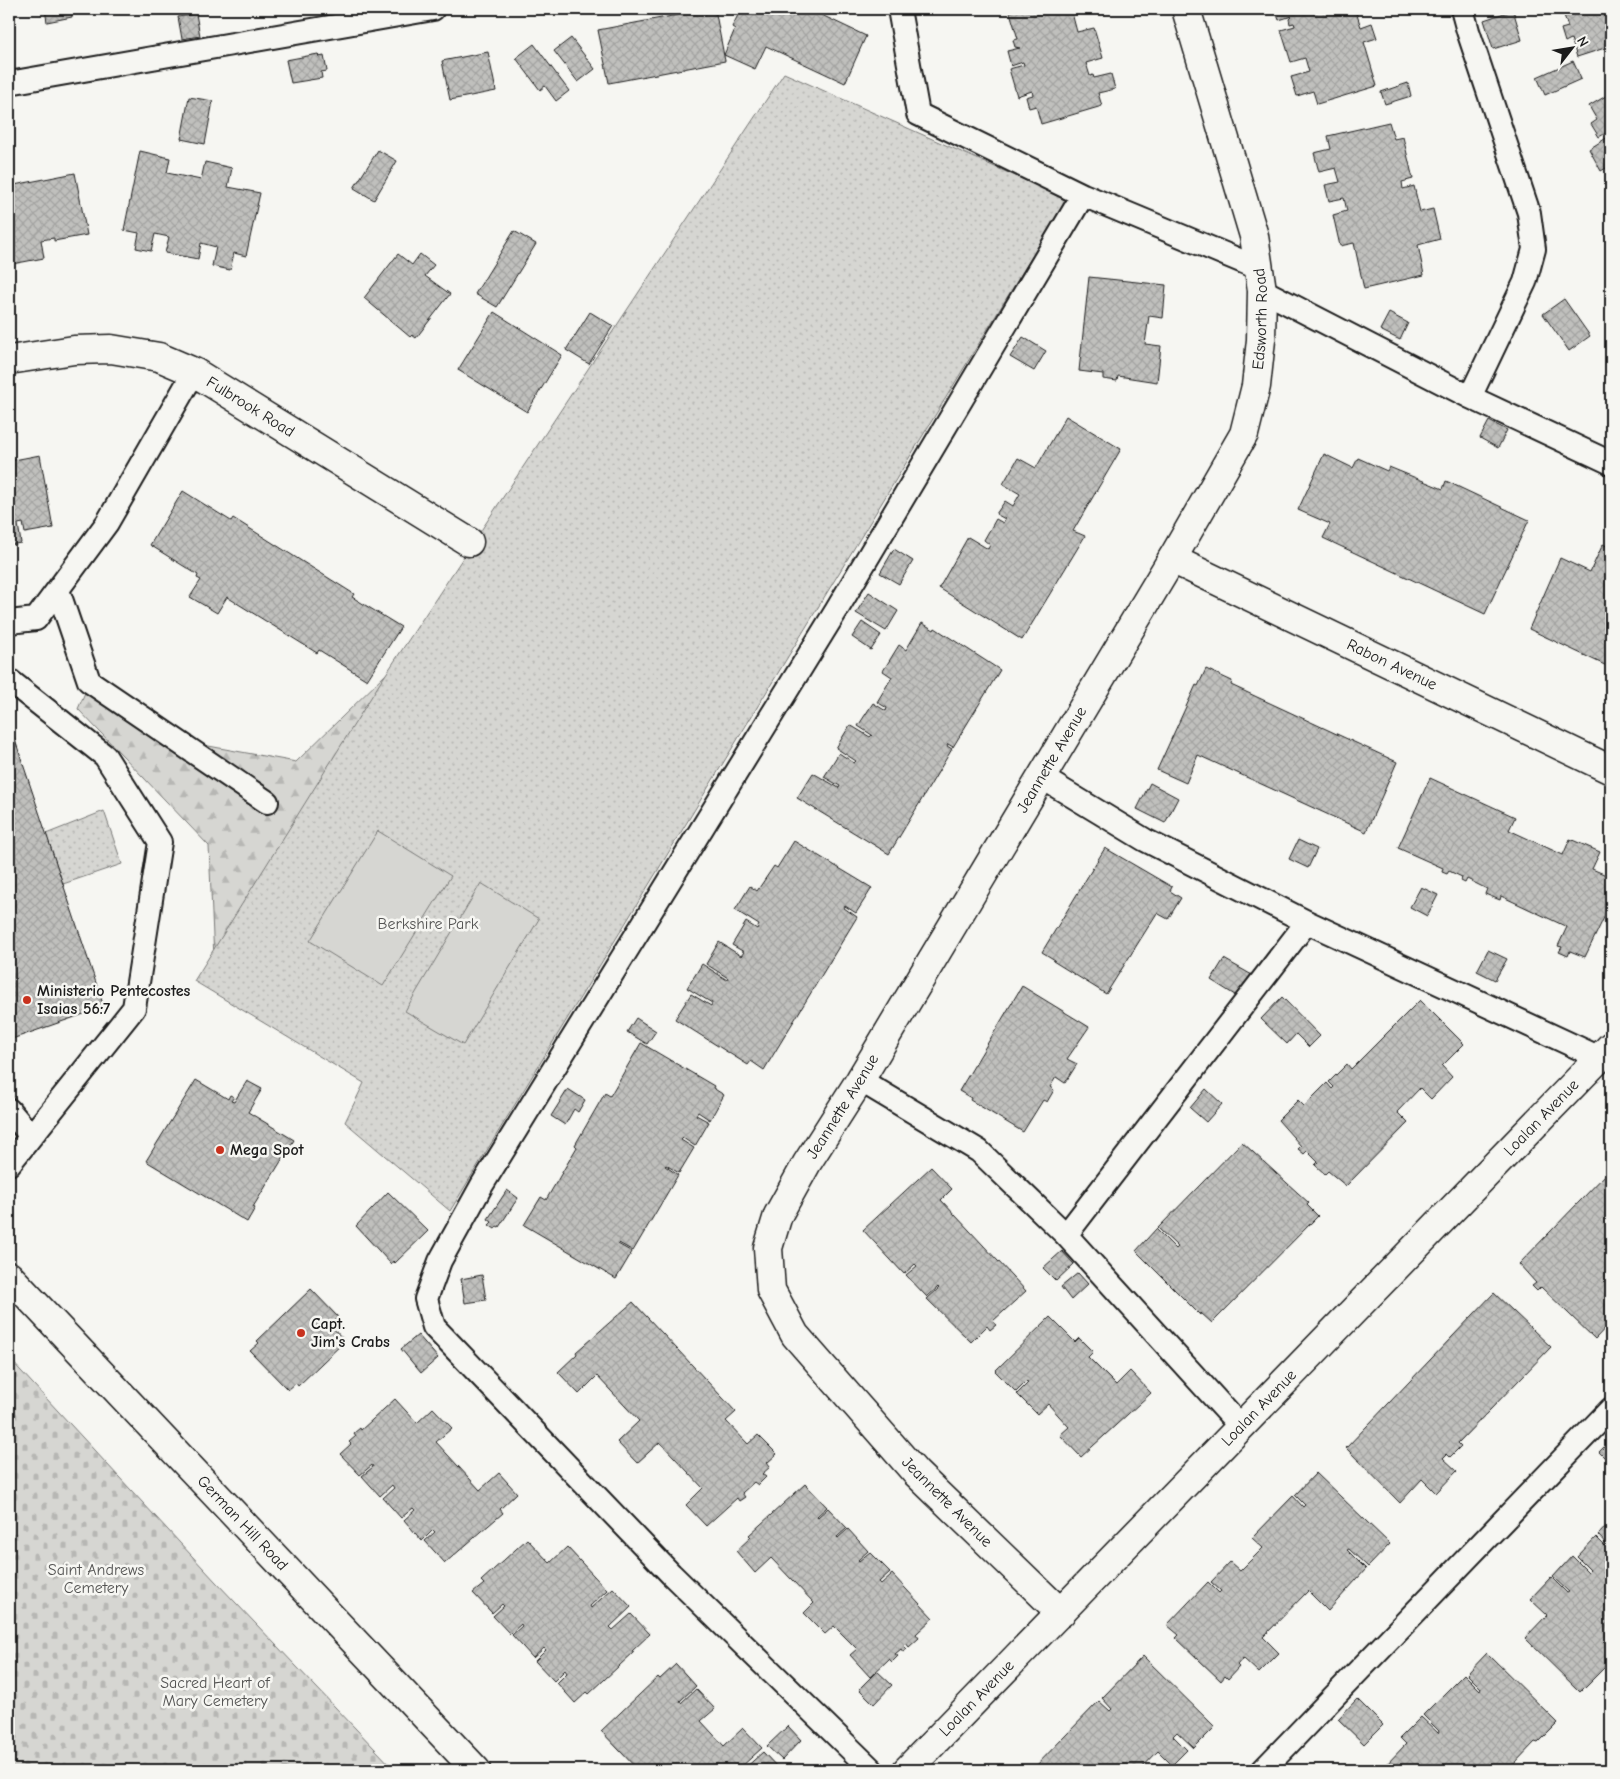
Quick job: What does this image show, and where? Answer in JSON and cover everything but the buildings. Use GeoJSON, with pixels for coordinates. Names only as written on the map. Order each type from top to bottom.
{"type":"FeatureCollection","features":[{"type":"Feature","properties":{"kind":"street","name":"Edsworth Road"},"geometry":{"type":"LineString","coordinates":[[1172,559],[1244,434],[1256,386],[1261,340],[1260,279],[1254,236],[1186,9]]}},
{"type":"Feature","properties":{"kind":"street","name":"Fulbrook Road"},"geometry":{"type":"LineString","coordinates":[[9,360],[74,350],[111,349],[159,357],[194,372],[469,542]]}},
{"type":"Feature","properties":{"kind":"street","name":"Rabon Avenue"},"geometry":{"type":"LineString","coordinates":[[1172,559],[1611,770]]}},
{"type":"Feature","properties":{"kind":"street","name":"Jeannette Avenue"},"geometry":{"type":"LineString","coordinates":[[1061,1613],[916,1473],[795,1335],[771,1290],[768,1248],[778,1215],[807,1163],[860,1080],[1172,559]]}},
{"type":"Feature","properties":{"kind":"street","name":"Loalan Avenue"},"geometry":{"type":"LineString","coordinates":[[907,1770],[1605,1052]]}},
{"type":"Feature","properties":{"kind":"street","name":"German Hill Road"},"geometry":{"type":"LineString","coordinates":[[9,1276],[476,1770]]}},
{"type":"Feature","properties":{"kind":"lane"},"geometry":{"type":"LineString","coordinates":[[9,84],[433,9]]}},
{"type":"Feature","properties":{"kind":"lane"},"geometry":{"type":"LineString","coordinates":[[899,9],[918,114],[1260,279],[1470,397],[1611,463]]}},
{"type":"Feature","properties":{"kind":"lane"},"geometry":{"type":"LineString","coordinates":[[1462,9],[1529,214],[1534,249],[1525,282],[1470,397]]}},
{"type":"Feature","properties":{"kind":"lane"},"geometry":{"type":"LineString","coordinates":[[872,1770],[671,1574],[434,1327],[426,1299],[440,1261],[482,1185],[836,611],[1083,195]]}},
{"type":"Feature","properties":{"kind":"lane"},"geometry":{"type":"LineString","coordinates":[[9,622],[36,619],[58,590],[107,523],[194,372]]}},
{"type":"Feature","properties":{"kind":"lane"},"geometry":{"type":"LineString","coordinates":[[58,590],[89,681],[267,802]]}},
{"type":"Feature","properties":{"kind":"lane"},"geometry":{"type":"LineString","coordinates":[[9,680],[105,756],[160,842],[134,1008],[9,1164]]}},
{"type":"Feature","properties":{"kind":"lane"},"geometry":{"type":"LineString","coordinates":[[1041,777],[1145,840],[1307,922],[1605,1052]]}},
{"type":"Feature","properties":{"kind":"lane"},"geometry":{"type":"LineString","coordinates":[[1066,1235],[1307,922]]}},
{"type":"Feature","properties":{"kind":"lane"},"geometry":{"type":"LineString","coordinates":[[860,1080],[979,1151],[1066,1235],[1241,1427]]}},
{"type":"Feature","properties":{"kind":"lane"},"geometry":{"type":"LineString","coordinates":[[9,1110],[31,1136]]}},
{"type":"Feature","properties":{"kind":"lane"},"geometry":{"type":"LineString","coordinates":[[1264,1770],[1611,1409]]}},
{"type":"Feature","properties":{"kind":"green space","name":"Berkshire Park"},"geometry":{"type":"Polygon","coordinates":[[[784,73],[1067,199],[450,1211],[345,1122],[364,1083],[194,981],[380,683],[784,73]]]}},
{"type":"Feature","properties":{"kind":"green space"},"geometry":{"type":"Polygon","coordinates":[[[388,672],[215,982],[209,846],[78,709],[92,676],[203,745],[296,762],[388,672]]]}},
{"type":"Feature","properties":{"kind":"green space"},"geometry":{"type":"Polygon","coordinates":[[[104,811],[122,864],[63,884],[46,834],[104,811]]]}},
{"type":"Feature","properties":{"kind":"green space"},"geometry":{"type":"Polygon","coordinates":[[[378,831],[451,876],[383,986],[310,941],[378,831]]]}},
{"type":"Feature","properties":{"kind":"green space"},"geometry":{"type":"Polygon","coordinates":[[[481,883],[539,919],[463,1045],[405,1011],[481,883]]]}},
{"type":"Feature","properties":{"kind":"green space"},"geometry":{"type":"Polygon","coordinates":[[[9,1358],[216,1582],[395,1770],[9,1770],[9,1358]]]}},
{"type":"Feature","properties":{"kind":"place","name":"Ministerio Pentecostes Isaias 56:7"},"geometry":{"type":"Point","coordinates":[27,1000]}},
{"type":"Feature","properties":{"kind":"place","name":"Mega Spot"},"geometry":{"type":"Point","coordinates":[220,1150]}},
{"type":"Feature","properties":{"kind":"place","name":"Capt. Jim's Crabs"},"geometry":{"type":"Point","coordinates":[301,1333]}},
{"type":"Feature","properties":{"kind":"park label","name":"Saint Andrews Cemetery"},"geometry":{"type":"Point","coordinates":[96,1579]}},
{"type":"Feature","properties":{"kind":"park label","name":"Sacred Heart of Mary Cemetery"},"geometry":{"type":"Point","coordinates":[215,1692]}}]}
